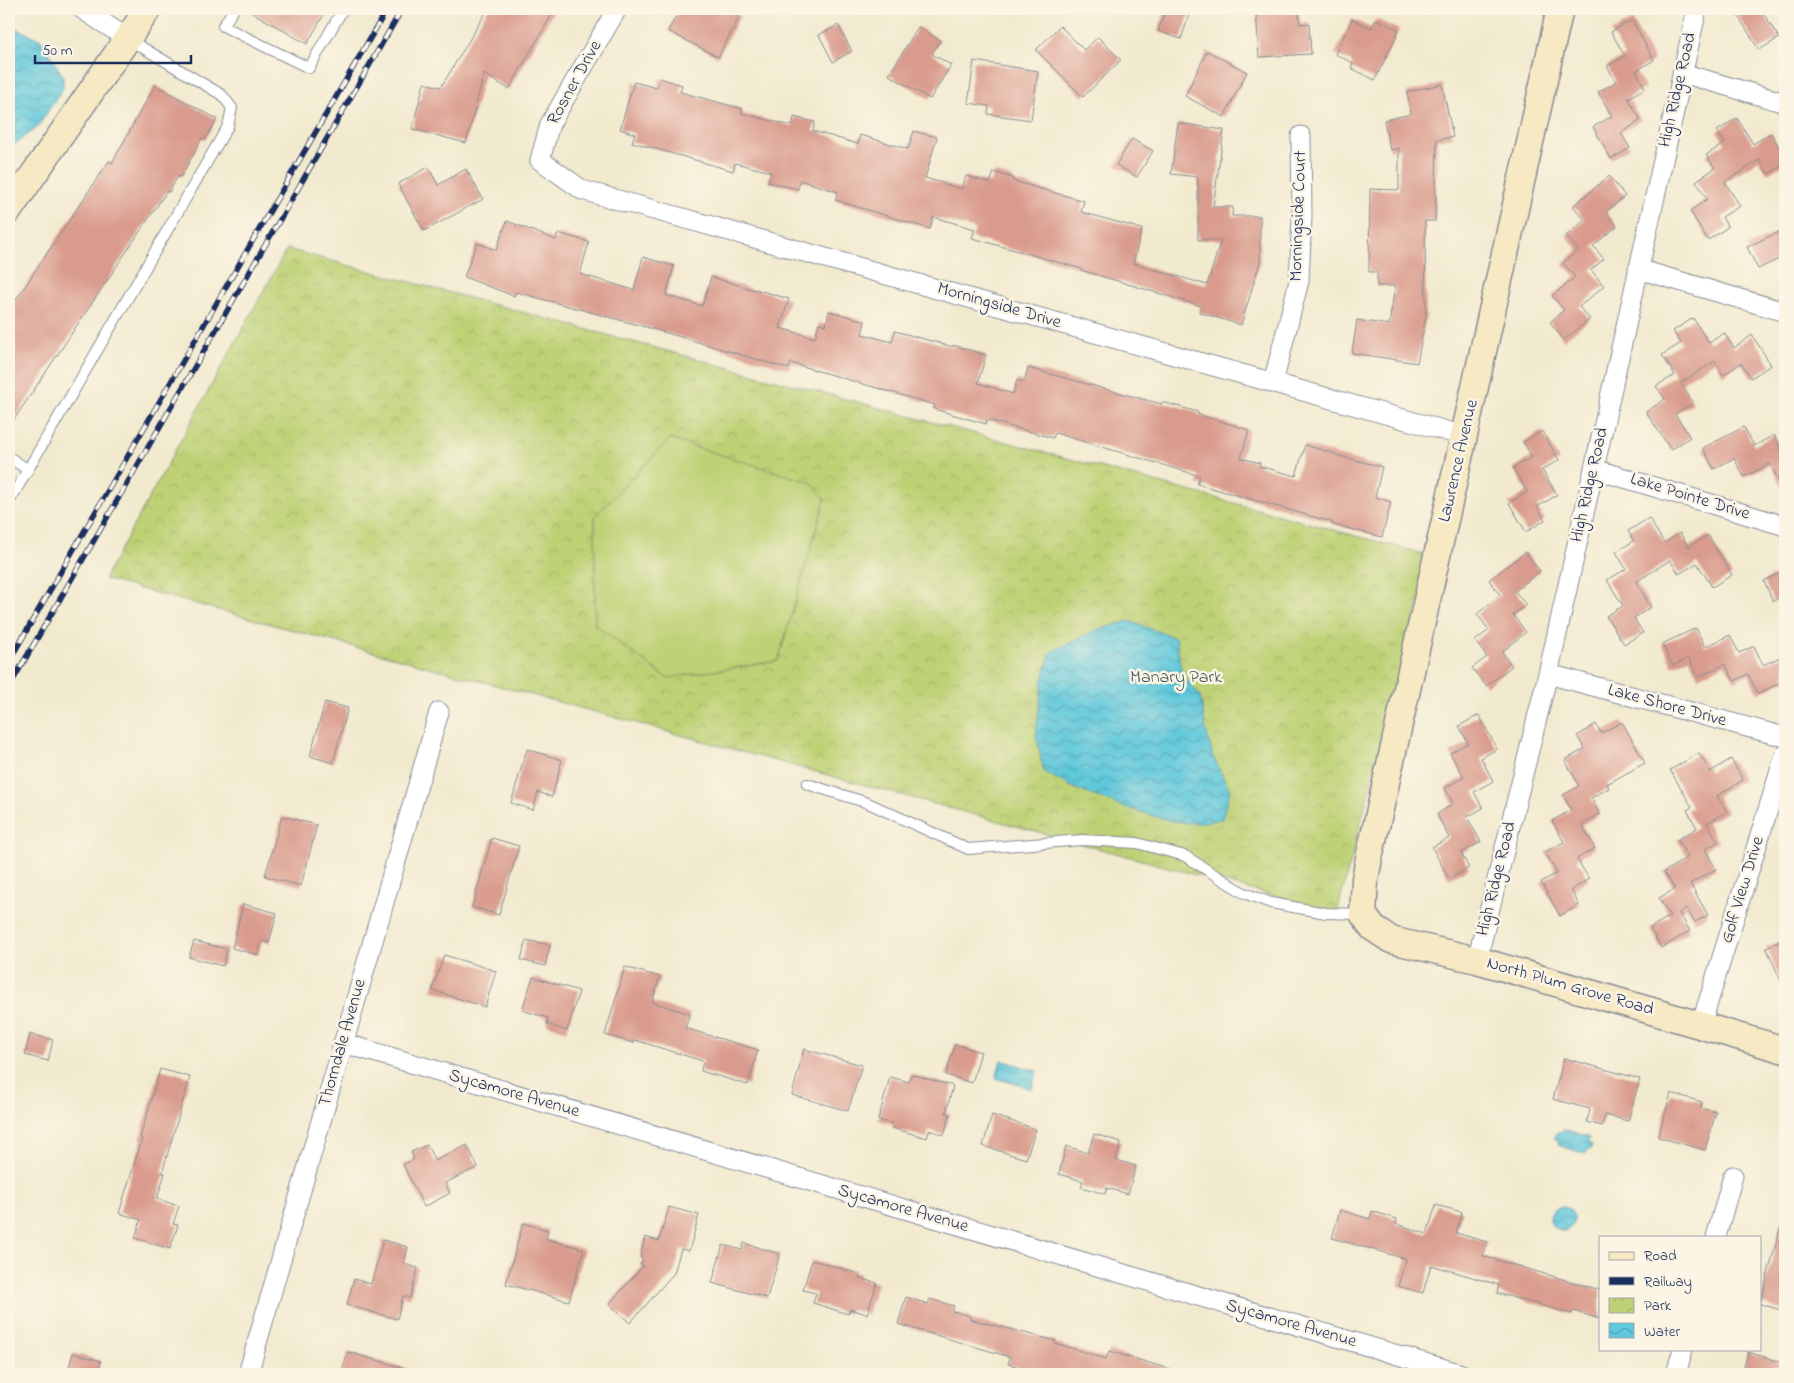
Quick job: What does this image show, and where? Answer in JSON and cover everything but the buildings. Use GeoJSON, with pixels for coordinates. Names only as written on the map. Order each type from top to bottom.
{"type":"FeatureCollection","features":[{"type":"Feature","properties":{"kind":"street"},"geometry":{"type":"LineString","coordinates":[[82,9],[128,39]]}},
{"type":"Feature","properties":{"kind":"street"},"geometry":{"type":"LineString","coordinates":[[9,210],[148,9]]}},
{"type":"Feature","properties":{"kind":"street","name":"Rosner Drive"},"geometry":{"type":"LineString","coordinates":[[540,160],[550,124],[617,9]]}},
{"type":"Feature","properties":{"kind":"street","name":"Lawrence Avenue"},"geometry":{"type":"LineString","coordinates":[[1363,914],[1365,879],[1369,858],[1560,9]]}},
{"type":"Feature","properties":{"kind":"street","name":"High Ridge Road"},"geometry":{"type":"LineString","coordinates":[[1477,960],[1548,674],[1697,9]]}},
{"type":"Feature","properties":{"kind":"street"},"geometry":{"type":"LineString","coordinates":[[1682,73],[1785,103]]}},
{"type":"Feature","properties":{"kind":"street","name":"Morningside Court"},"geometry":{"type":"LineString","coordinates":[[1273,383],[1299,281],[1302,217],[1301,136]]}},
{"type":"Feature","properties":{"kind":"street","name":"Morningside Drive"},"geometry":{"type":"LineString","coordinates":[[540,160],[582,190],[1464,436]]}},
{"type":"Feature","properties":{"kind":"street"},"geometry":{"type":"LineString","coordinates":[[1638,269],[1785,312]]}},
{"type":"Feature","properties":{"kind":"street","name":"Lake Pointe Drive"},"geometry":{"type":"LineString","coordinates":[[1594,469],[1785,526]]}},
{"type":"Feature","properties":{"kind":"street","name":"Lake Shore Drive"},"geometry":{"type":"LineString","coordinates":[[1548,674],[1785,737]]}},
{"type":"Feature","properties":{"kind":"street","name":"Thorndale Avenue"},"geometry":{"type":"LineString","coordinates":[[248,1374],[439,712]]}},
{"type":"Feature","properties":{"kind":"street","name":"Golf View Drive"},"geometry":{"type":"LineString","coordinates":[[1702,1025],[1785,755]]}},
{"type":"Feature","properties":{"kind":"street","name":"North Plum Grove Road"},"geometry":{"type":"LineString","coordinates":[[1363,914],[1373,928],[1391,940],[1477,960],[1785,1050]]}},
{"type":"Feature","properties":{"kind":"street","name":"Sycamore Avenue"},"geometry":{"type":"LineString","coordinates":[[343,1043],[1462,1374]]}},
{"type":"Feature","properties":{"kind":"street"},"geometry":{"type":"LineString","coordinates":[[1716,1236],[1733,1176]]}},
{"type":"Feature","properties":{"kind":"street"},"geometry":{"type":"LineString","coordinates":[[1676,1374],[1683,1350]]}},
{"type":"Feature","properties":{"kind":"lane"},"geometry":{"type":"LineString","coordinates":[[234,9],[223,26],[309,68],[343,9]]}},
{"type":"Feature","properties":{"kind":"lane"},"geometry":{"type":"LineString","coordinates":[[9,502],[228,126],[232,108],[222,95],[128,39]]}},
{"type":"Feature","properties":{"kind":"lane"},"geometry":{"type":"LineString","coordinates":[[9,457],[28,470]]}},
{"type":"Feature","properties":{"kind":"lane"},"geometry":{"type":"LineString","coordinates":[[807,784],[868,802],[968,850],[1082,840],[1137,843],[1185,856],[1244,893],[1271,903],[1326,913],[1363,914]]}},
{"type":"Feature","properties":{"kind":"green space","name":"Manary Park"},"geometry":{"type":"Polygon","coordinates":[[[287,249],[1431,556],[1337,913],[104,579],[287,249]]]}},
{"type":"Feature","properties":{"kind":"green space"},"geometry":{"type":"Polygon","coordinates":[[[670,439],[812,483],[825,499],[778,661],[667,678],[595,625],[595,516],[670,439]]]}},
{"type":"Feature","properties":{"kind":"water"},"geometry":{"type":"Polygon","coordinates":[[[9,25],[41,40],[63,76],[63,88],[37,128],[9,148],[9,25]]]}},
{"type":"Feature","properties":{"kind":"water"},"geometry":{"type":"Polygon","coordinates":[[[1129,621],[1176,638],[1182,675],[1200,696],[1213,757],[1230,790],[1222,819],[1196,823],[1171,821],[1127,808],[1076,789],[1044,772],[1036,735],[1042,683],[1050,653],[1094,631],[1129,621]]]}},
{"type":"Feature","properties":{"kind":"water"},"geometry":{"type":"Polygon","coordinates":[[[1001,1060],[1037,1071],[1032,1089],[996,1078],[1001,1060]]]}},
{"type":"Feature","properties":{"kind":"water"},"geometry":{"type":"Polygon","coordinates":[[[1563,1129],[1590,1137],[1591,1148],[1586,1150],[1585,1154],[1558,1145],[1559,1142],[1555,1140],[1555,1136],[1558,1132],[1562,1132],[1563,1129]]]}},
{"type":"Feature","properties":{"kind":"water"},"geometry":{"type":"Polygon","coordinates":[[[1562,1207],[1567,1208],[1573,1214],[1573,1224],[1567,1230],[1562,1231],[1557,1230],[1551,1224],[1550,1219],[1551,1214],[1557,1208],[1562,1207]]]}},
{"type":"Feature","properties":{"kind":"railway"},"geometry":{"type":"LineString","coordinates":[[9,661],[387,9]]}},
{"type":"Feature","properties":{"kind":"railway"},"geometry":{"type":"LineString","coordinates":[[9,687],[402,9]]}}]}
